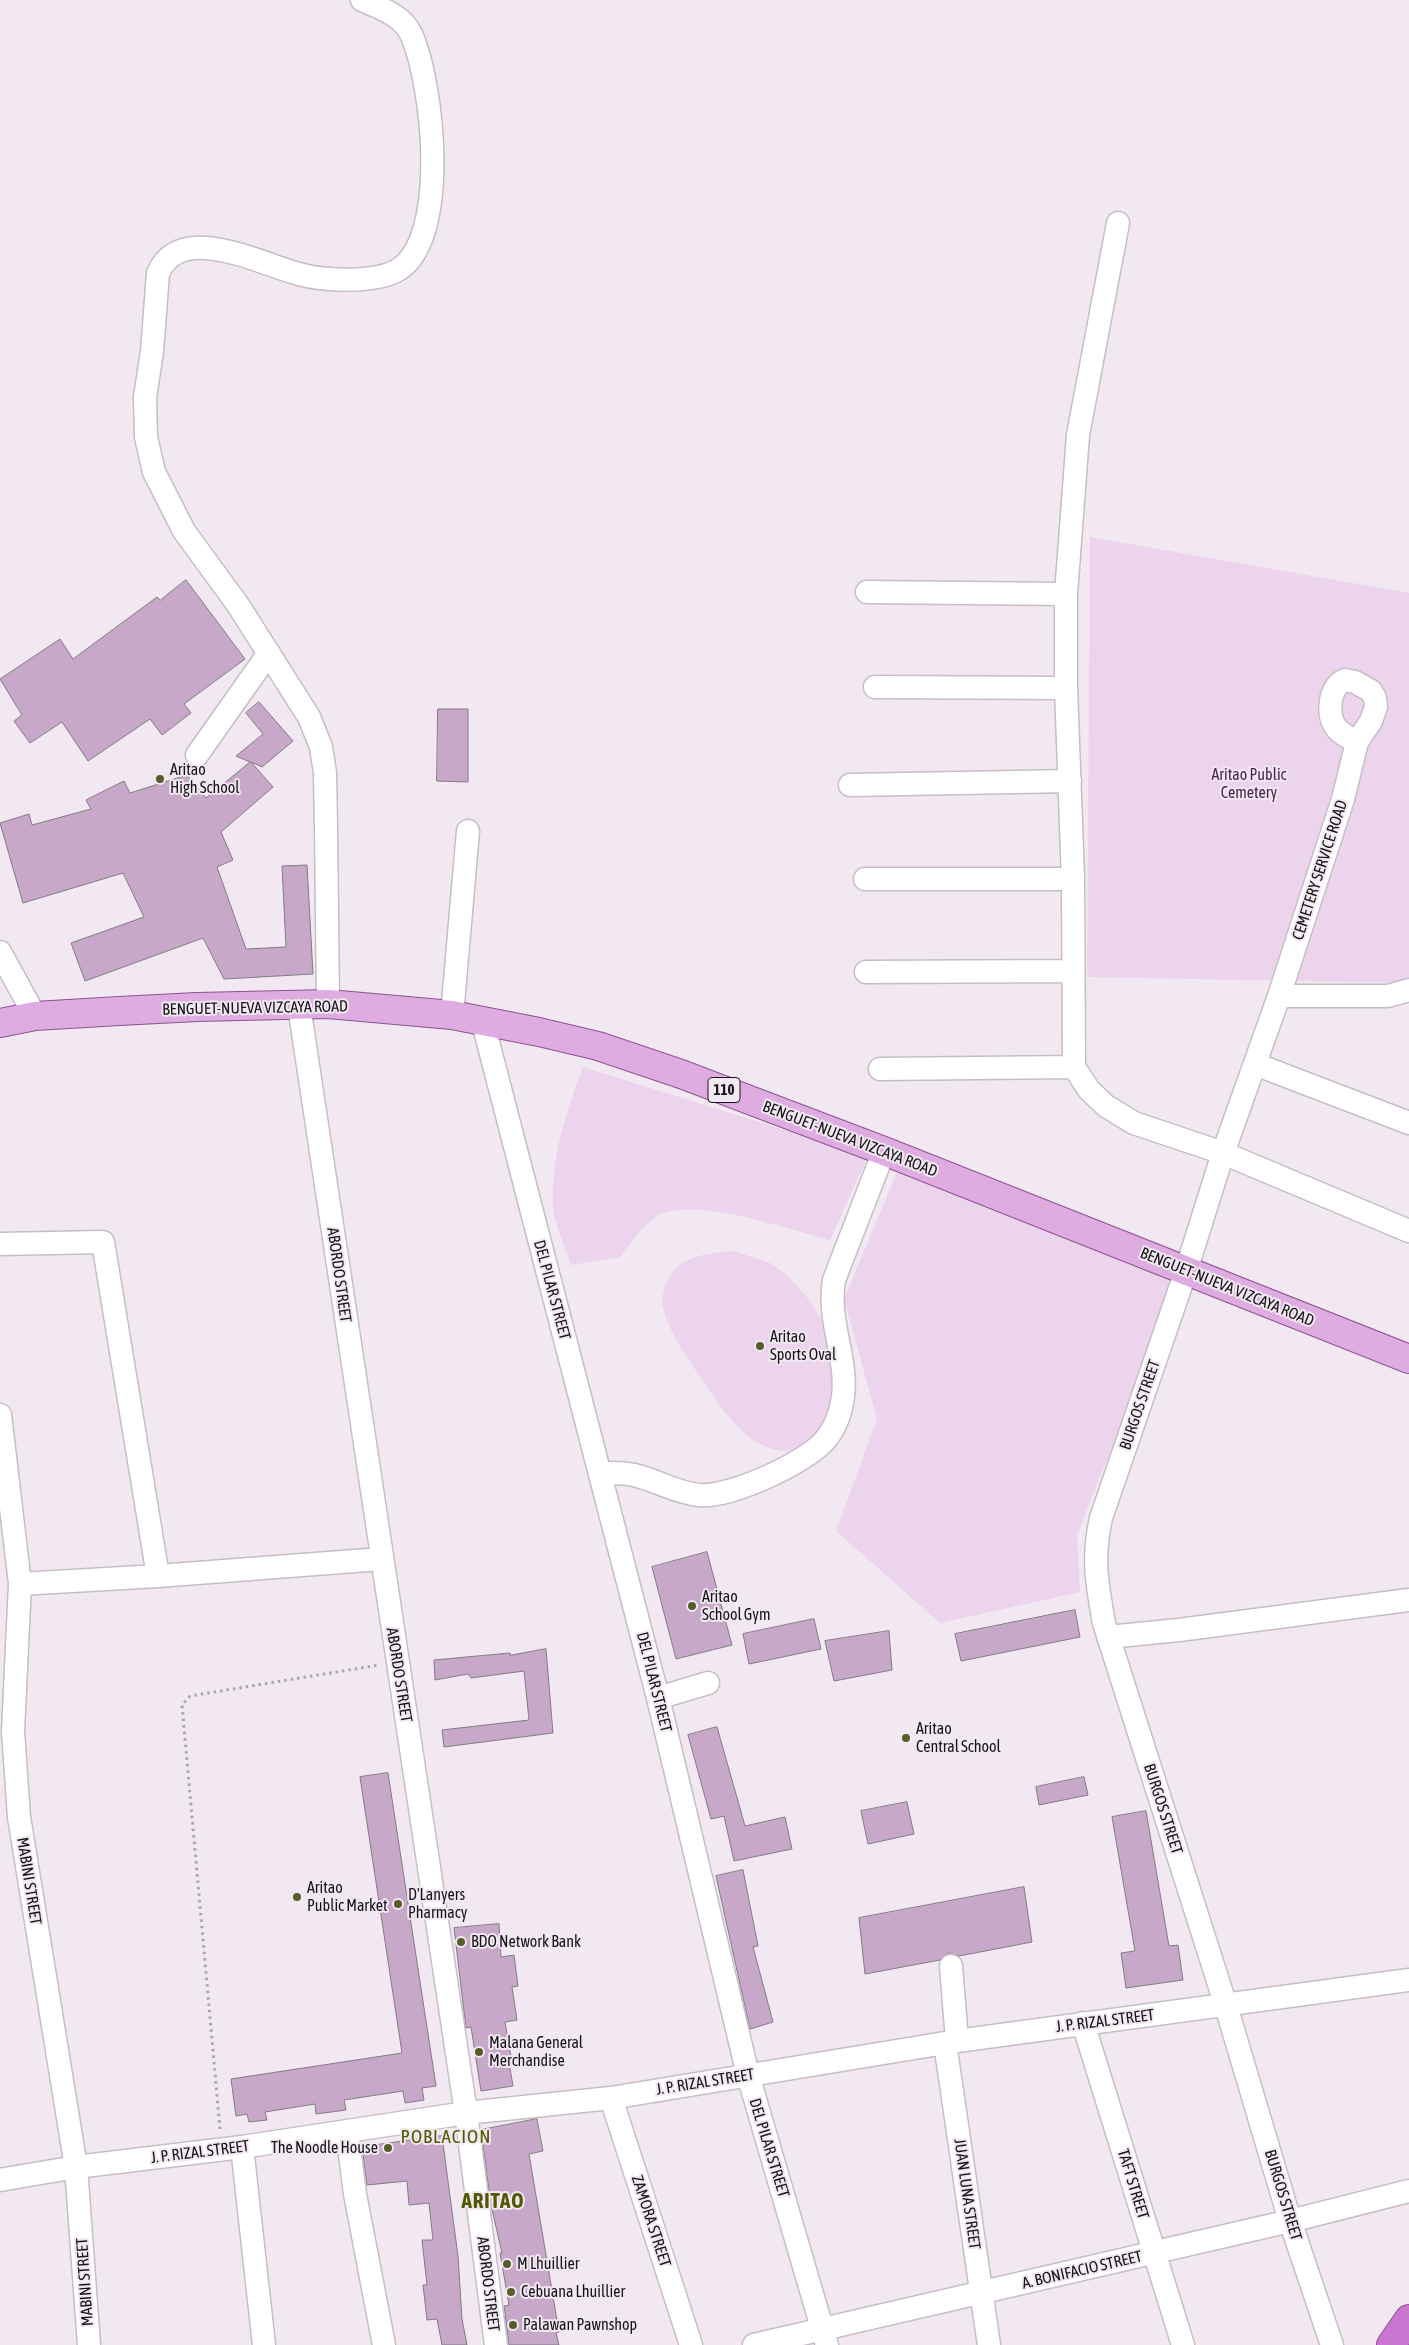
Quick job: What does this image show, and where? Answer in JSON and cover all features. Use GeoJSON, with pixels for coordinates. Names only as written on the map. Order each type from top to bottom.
{"type":"FeatureCollection","features":[{"type":"Feature","properties":{"kind":"highway"},"geometry":{"type":"LineString","coordinates":[[1391,2345],[1409,2319]]}},
{"type":"Feature","properties":{"kind":"main road","name":"BENGUET-NUEVA VIZCAYA ROAD"},"geometry":{"type":"LineString","coordinates":[[0,1023],[35,1016],[197,1007],[328,1004],[482,1019],[607,1049],[681,1074],[884,1151],[1409,1359]]}},
{"type":"Feature","properties":{"kind":"street"},"geometry":{"type":"LineString","coordinates":[[328,1004],[325,773],[321,747],[309,717],[269,653],[238,605],[184,532],[154,472],[146,437],[145,397],[152,352],[158,273],[163,263],[182,250],[215,248],[300,275],[340,279],[378,277],[388,274],[398,270],[408,262],[418,249],[424,236],[429,210],[432,172],[429,107],[410,34],[398,18],[362,0]]}},
{"type":"Feature","properties":{"kind":"street"},"geometry":{"type":"LineString","coordinates":[[1118,223],[1078,435],[1066,594],[1066,688],[1073,879],[1074,1067],[1089,1090],[1106,1106],[1134,1123],[1223,1153],[1409,1231]]}},
{"type":"Feature","properties":{"kind":"street"},"geometry":{"type":"LineString","coordinates":[[867,592],[1066,594]]}},
{"type":"Feature","properties":{"kind":"street"},"geometry":{"type":"LineString","coordinates":[[197,756],[269,653]]}},
{"type":"Feature","properties":{"kind":"street"},"geometry":{"type":"LineString","coordinates":[[874,687],[1066,688]]}},
{"type":"Feature","properties":{"kind":"street","name":"CEMETERY SERVICE ROAD"},"geometry":{"type":"LineString","coordinates":[[1223,1153],[1279,996],[1343,799],[1357,742]]}},
{"type":"Feature","properties":{"kind":"street"},"geometry":{"type":"LineString","coordinates":[[850,785],[1070,781]]}},
{"type":"Feature","properties":{"kind":"street"},"geometry":{"type":"LineString","coordinates":[[452,1015],[463,908],[468,831]]}},
{"type":"Feature","properties":{"kind":"street"},"geometry":{"type":"LineString","coordinates":[[865,879],[1073,879]]}},
{"type":"Feature","properties":{"kind":"street"},"geometry":{"type":"LineString","coordinates":[[0,952],[35,1016]]}},
{"type":"Feature","properties":{"kind":"street"},"geometry":{"type":"LineString","coordinates":[[866,972],[1073,971]]}},
{"type":"Feature","properties":{"kind":"street"},"geometry":{"type":"LineString","coordinates":[[1279,996],[1388,996],[1409,990]]}},
{"type":"Feature","properties":{"kind":"street","name":"ABORDO STREET"},"geometry":{"type":"LineString","coordinates":[[298,1006],[466,2113],[496,2345]]}},
{"type":"Feature","properties":{"kind":"street","name":"DEL PILAR STREET"},"geometry":{"type":"LineString","coordinates":[[482,1019],[658,1698],[748,2075],[825,2337]]}},
{"type":"Feature","properties":{"kind":"street"},"geometry":{"type":"LineString","coordinates":[[1255,1064],[1409,1123]]}},
{"type":"Feature","properties":{"kind":"street"},"geometry":{"type":"LineString","coordinates":[[880,1069],[1074,1067]]}},
{"type":"Feature","properties":{"kind":"street"},"geometry":{"type":"LineString","coordinates":[[600,1473],[634,1475],[685,1493],[709,1496],[762,1479],[797,1461],[825,1440],[836,1423],[843,1397],[843,1366],[831,1302],[834,1280],[884,1151]]}},
{"type":"Feature","properties":{"kind":"street","name":"BURGOS STREET"},"geometry":{"type":"LineString","coordinates":[[1223,1153],[1186,1271],[1101,1518],[1096,1540],[1095,1568],[1108,1637],[1226,2006],[1290,2222],[1332,2345]]}},
{"type":"Feature","properties":{"kind":"street"},"geometry":{"type":"LineString","coordinates":[[0,1244],[103,1242],[158,1576]]}},
{"type":"Feature","properties":{"kind":"street","name":"MABINI STREET"},"geometry":{"type":"LineString","coordinates":[[0,1415],[20,1584],[13,1731],[8,1778],[19,1817],[76,2167],[89,2345]]}},
{"type":"Feature","properties":{"kind":"street"},"geometry":{"type":"LineString","coordinates":[[20,1584],[158,1576],[381,1559]]}},
{"type":"Feature","properties":{"kind":"street"},"geometry":{"type":"LineString","coordinates":[[1108,1637],[1179,1630],[1409,1600]]}},
{"type":"Feature","properties":{"kind":"street"},"geometry":{"type":"LineString","coordinates":[[658,1698],[708,1683]]}},
{"type":"Feature","properties":{"kind":"street","name":"JUAN LUNA STREET"},"geometry":{"type":"LineString","coordinates":[[951,1966],[951,2042],[981,2294],[989,2345]]}},
{"type":"Feature","properties":{"kind":"street","name":"J. P. RIZAL STREET"},"geometry":{"type":"LineString","coordinates":[[0,2180],[76,2167],[232,2148],[466,2113],[611,2098],[951,2042],[1409,1980]]}},
{"type":"Feature","properties":{"kind":"street","name":"TAFT STREET"},"geometry":{"type":"LineString","coordinates":[[1083,2024],[1183,2345]]}},
{"type":"Feature","properties":{"kind":"street","name":"ZAMORA STREET"},"geometry":{"type":"LineString","coordinates":[[611,2098],[691,2345]]}},
{"type":"Feature","properties":{"kind":"street"},"geometry":{"type":"LineString","coordinates":[[347,2131],[355,2194],[384,2345]]}},
{"type":"Feature","properties":{"kind":"street"},"geometry":{"type":"LineString","coordinates":[[232,2148],[264,2345]]}},
{"type":"Feature","properties":{"kind":"street","name":"A. BONIFACIO STREET"},"geometry":{"type":"LineString","coordinates":[[754,2345],[825,2337],[981,2294],[1290,2222],[1409,2191]]}},
{"type":"Feature","properties":{"kind":"path"},"geometry":{"type":"LineString","coordinates":[[232,2148],[182,1704],[189,1697],[196,1695],[397,1662]]}},
{"type":"Feature","properties":{"kind":"green space","name":"Aritao Public Cemetery"},"geometry":{"type":"Polygon","coordinates":[[[1090,537],[1409,593],[1409,977],[1406,983],[1087,977],[1090,537]]]}},
{"type":"Feature","properties":{"kind":"green space"},"geometry":{"type":"Polygon","coordinates":[[[583,1067],[868,1156],[830,1240],[770,1223],[725,1213],[683,1210],[666,1212],[653,1219],[640,1231],[620,1257],[571,1265],[560,1236],[553,1206],[554,1170],[561,1135],[583,1067]]]}},
{"type":"Feature","properties":{"kind":"green space"},"geometry":{"type":"Polygon","coordinates":[[[897,1172],[1181,1275],[1077,1535],[1080,1592],[940,1623],[836,1531],[877,1419],[844,1299],[897,1172]]]}},
{"type":"Feature","properties":{"kind":"green space","name":"Aritao Sports Oval"},"geometry":{"type":"Polygon","coordinates":[[[734,1251],[770,1263],[788,1276],[806,1296],[836,1340],[852,1392],[806,1449],[786,1451],[767,1447],[755,1441],[739,1428],[731,1420],[688,1359],[673,1334],[666,1317],[662,1305],[663,1294],[670,1276],[676,1268],[684,1262],[703,1255],[734,1251]]]}},
{"type":"Feature","properties":{"kind":"building"},"geometry":{"type":"Polygon","coordinates":[[[186,580],[245,659],[184,704],[191,713],[162,735],[150,719],[88,761],[62,722],[30,743],[14,721],[22,715],[0,679],[60,639],[73,659],[157,597],[160,600],[186,580]]]}},
{"type":"Feature","properties":{"kind":"building"},"geometry":{"type":"Polygon","coordinates":[[[259,702],[293,741],[262,767],[251,762],[273,787],[221,832],[233,860],[217,867],[246,949],[286,947],[282,866],[307,865],[313,974],[224,979],[203,938],[85,981],[71,943],[144,917],[123,873],[23,903],[0,823],[29,814],[32,825],[91,809],[86,800],[124,781],[130,793],[187,775],[206,798],[250,762],[236,756],[263,734],[246,713],[259,702]]]}},
{"type":"Feature","properties":{"kind":"building"},"geometry":{"type":"Polygon","coordinates":[[[438,709],[468,709],[468,782],[437,781],[438,709]]]}},
{"type":"Feature","properties":{"kind":"building","name":"Aritao School Gym"},"geometry":{"type":"Polygon","coordinates":[[[707,1552],[732,1645],[676,1659],[652,1567],[707,1552]]]}},
{"type":"Feature","properties":{"kind":"building"},"geometry":{"type":"Polygon","coordinates":[[[1075,1610],[1080,1637],[961,1661],[955,1634],[1075,1610]]]}},
{"type":"Feature","properties":{"kind":"building"},"geometry":{"type":"Polygon","coordinates":[[[814,1619],[821,1649],[749,1664],[743,1634],[814,1619]]]}},
{"type":"Feature","properties":{"kind":"building"},"geometry":{"type":"Polygon","coordinates":[[[889,1631],[892,1670],[834,1681],[825,1641],[889,1631]]]}},
{"type":"Feature","properties":{"kind":"building"},"geometry":{"type":"Polygon","coordinates":[[[546,1649],[553,1733],[444,1747],[442,1730],[529,1720],[524,1671],[471,1678],[468,1674],[435,1680],[434,1660],[510,1653],[510,1655],[546,1649]]]}},
{"type":"Feature","properties":{"kind":"building"},"geometry":{"type":"Polygon","coordinates":[[[717,1727],[745,1826],[785,1817],[792,1849],[734,1861],[724,1816],[711,1819],[688,1735],[717,1727]]]}},
{"type":"Feature","properties":{"kind":"building"},"geometry":{"type":"Polygon","coordinates":[[[388,1773],[436,2086],[422,2088],[424,2100],[405,2103],[403,2091],[344,2100],[346,2110],[316,2114],[315,2104],[265,2112],[267,2120],[249,2122],[247,2114],[236,2116],[231,2079],[402,2053],[360,1777],[388,1773]]]}},
{"type":"Feature","properties":{"kind":"building"},"geometry":{"type":"Polygon","coordinates":[[[1084,1777],[1088,1795],[1039,1805],[1036,1787],[1084,1777]]]}},
{"type":"Feature","properties":{"kind":"building"},"geometry":{"type":"Polygon","coordinates":[[[907,1802],[914,1834],[868,1844],[861,1811],[907,1802]]]}},
{"type":"Feature","properties":{"kind":"building"},"geometry":{"type":"Polygon","coordinates":[[[1146,1811],[1169,1946],[1178,1945],[1183,1980],[1126,1988],[1121,1953],[1135,1951],[1112,1817],[1146,1811]]]}},
{"type":"Feature","properties":{"kind":"building"},"geometry":{"type":"Polygon","coordinates":[[[743,1870],[758,1946],[753,1947],[773,2022],[750,2029],[716,1876],[743,1870]]]}},
{"type":"Feature","properties":{"kind":"building"},"geometry":{"type":"Polygon","coordinates":[[[1024,1887],[1032,1942],[959,1956],[949,1953],[940,1960],[865,1974],[859,1918],[1024,1887]]]}},
{"type":"Feature","properties":{"kind":"building"},"geometry":{"type":"Polygon","coordinates":[[[499,1924],[501,1957],[514,1955],[518,1986],[512,1987],[517,2020],[505,2022],[512,2063],[509,2063],[513,2086],[481,2091],[471,2027],[466,2028],[454,1928],[499,1924]]]}},
{"type":"Feature","properties":{"kind":"building"},"geometry":{"type":"Polygon","coordinates":[[[537,2119],[543,2151],[529,2154],[559,2332],[556,2333],[559,2345],[509,2345],[504,2306],[509,2305],[500,2253],[502,2253],[491,2205],[481,2130],[537,2119]]]}},
{"type":"Feature","properties":{"kind":"building"},"geometry":{"type":"Polygon","coordinates":[[[442,2136],[458,2256],[462,2319],[467,2345],[442,2345],[437,2319],[427,2320],[423,2285],[427,2285],[422,2240],[433,2240],[429,2203],[409,2205],[407,2181],[367,2185],[362,2147],[442,2136]]]}},
{"type":"Feature","properties":{"kind":"place","name":"Aritao High School"},"geometry":{"type":"Point","coordinates":[160,779]}},
{"type":"Feature","properties":{"kind":"place","name":"Aritao Sports Oval"},"geometry":{"type":"Point","coordinates":[760,1346]}},
{"type":"Feature","properties":{"kind":"place","name":"Aritao School Gym"},"geometry":{"type":"Point","coordinates":[692,1606]}},
{"type":"Feature","properties":{"kind":"place","name":"Aritao Central School"},"geometry":{"type":"Point","coordinates":[906,1738]}},
{"type":"Feature","properties":{"kind":"place","name":"Aritao Public Market"},"geometry":{"type":"Point","coordinates":[297,1897]}},
{"type":"Feature","properties":{"kind":"place","name":"D'Lanyers Pharmacy"},"geometry":{"type":"Point","coordinates":[398,1904]}},
{"type":"Feature","properties":{"kind":"place","name":"BDO Network Bank"},"geometry":{"type":"Point","coordinates":[461,1942]}},
{"type":"Feature","properties":{"kind":"place","name":"Malana General Merchandise"},"geometry":{"type":"Point","coordinates":[479,2052]}},
{"type":"Feature","properties":{"kind":"place","name":"The Noodle House"},"geometry":{"type":"Point","coordinates":[388,2148]}},
{"type":"Feature","properties":{"kind":"place","name":"M Lhuillier"},"geometry":{"type":"Point","coordinates":[507,2264]}},
{"type":"Feature","properties":{"kind":"place","name":"Cebuana Lhuillier"},"geometry":{"type":"Point","coordinates":[511,2292]}},
{"type":"Feature","properties":{"kind":"place","name":"Palawan Pawnshop"},"geometry":{"type":"Point","coordinates":[513,2325]}},
{"type":"Feature","properties":{"kind":"district","name":"POBLACION"},"geometry":{"type":"Point","coordinates":[446,2137]}},
{"type":"Feature","properties":{"kind":"district","name":"ARITAO"},"geometry":{"type":"Point","coordinates":[493,2201]}}]}
